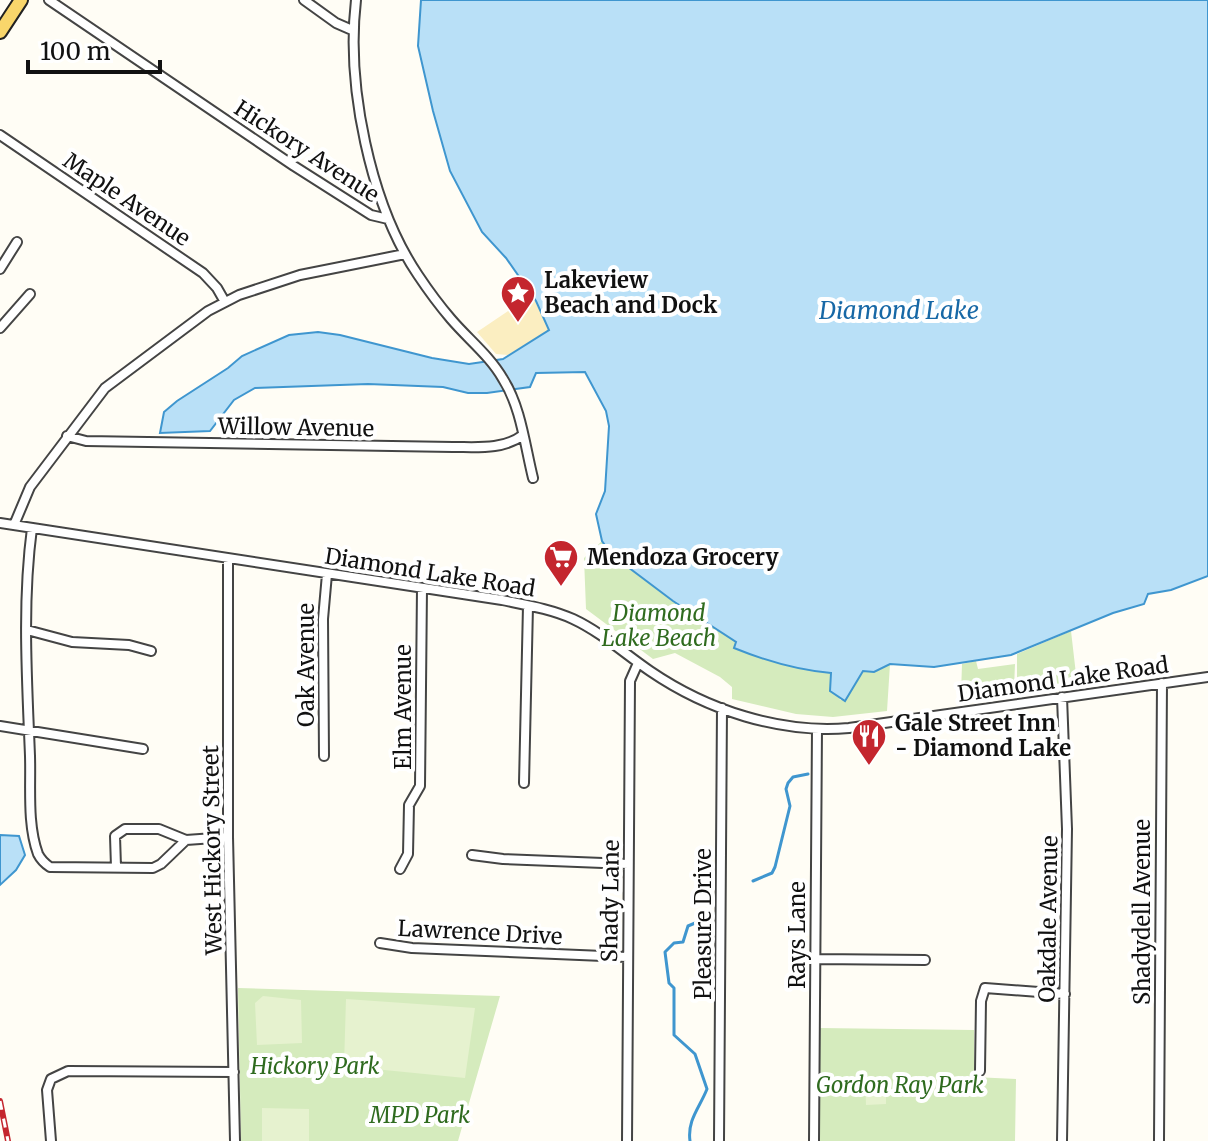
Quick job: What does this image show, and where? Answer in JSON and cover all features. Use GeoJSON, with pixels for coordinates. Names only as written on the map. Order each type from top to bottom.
{"type":"FeatureCollection","features":[{"type":"Feature","properties":{"kind":"main road"},"geometry":{"type":"LineString","coordinates":[[0,32],[21,0]]}},
{"type":"Feature","properties":{"kind":"street","name":"Hickory Avenue"},"geometry":{"type":"LineString","coordinates":[[49,0],[294,166],[371,215],[388,219]]}},
{"type":"Feature","properties":{"kind":"street"},"geometry":{"type":"LineString","coordinates":[[304,0],[336,23],[352,30]]}},
{"type":"Feature","properties":{"kind":"street"},"geometry":{"type":"LineString","coordinates":[[356,0],[352,50],[361,118],[388,219],[405,254],[451,319],[487,356],[504,380],[523,435],[533,478]]}},
{"type":"Feature","properties":{"kind":"street","name":"Maple Avenue"},"geometry":{"type":"LineString","coordinates":[[0,135],[203,273],[225,302]]}},
{"type":"Feature","properties":{"kind":"street"},"geometry":{"type":"LineString","coordinates":[[0,269],[17,242]]}},
{"type":"Feature","properties":{"kind":"street"},"geometry":{"type":"LineString","coordinates":[[14,525],[30,487],[105,388],[208,311],[300,275],[405,254]]}},
{"type":"Feature","properties":{"kind":"street"},"geometry":{"type":"LineString","coordinates":[[0,327],[30,294]]}},
{"type":"Feature","properties":{"kind":"street","name":"Willow Avenue"},"geometry":{"type":"LineString","coordinates":[[67,436],[86,441],[453,447],[502,446],[513,443],[523,435]]}},
{"type":"Feature","properties":{"kind":"street","name":"Diamond Lake Road"},"geometry":{"type":"LineString","coordinates":[[0,523],[528,606],[584,624],[683,691],[722,708],[777,724],[817,729],[849,728],[1208,677]]}},
{"type":"Feature","properties":{"kind":"street"},"geometry":{"type":"LineString","coordinates":[[32,528],[28,556],[29,729],[32,827],[42,861],[50,867],[158,866],[186,840]]}},
{"type":"Feature","properties":{"kind":"street","name":"West Hickory Street"},"geometry":{"type":"LineString","coordinates":[[228,559],[228,837],[235,1141]]}},
{"type":"Feature","properties":{"kind":"street","name":"Oak Avenue"},"geometry":{"type":"LineString","coordinates":[[324,756],[323,619],[327,574]]}},
{"type":"Feature","properties":{"kind":"street","name":"Elm Avenue"},"geometry":{"type":"LineString","coordinates":[[400,869],[408,854],[409,805],[420,786],[422,588]]}},
{"type":"Feature","properties":{"kind":"street"},"geometry":{"type":"LineString","coordinates":[[524,783],[528,606]]}},
{"type":"Feature","properties":{"kind":"street"},"geometry":{"type":"LineString","coordinates":[[27,630],[72,642],[129,645],[151,651]]}},
{"type":"Feature","properties":{"kind":"street","name":"Shady Lane"},"geometry":{"type":"LineString","coordinates":[[627,1141],[630,681],[638,663]]}},
{"type":"Feature","properties":{"kind":"street","name":"Shadydell Avenue"},"geometry":{"type":"LineString","coordinates":[[1159,1141],[1162,683]]}},
{"type":"Feature","properties":{"kind":"street","name":"Oakdale Avenue"},"geometry":{"type":"LineString","coordinates":[[1062,697],[1067,829],[1062,1141]]}},
{"type":"Feature","properties":{"kind":"street","name":"Pleasure Drive"},"geometry":{"type":"LineString","coordinates":[[719,1141],[722,708]]}},
{"type":"Feature","properties":{"kind":"street"},"geometry":{"type":"LineString","coordinates":[[0,726],[143,749]]}},
{"type":"Feature","properties":{"kind":"street","name":"Rays Lane"},"geometry":{"type":"LineString","coordinates":[[814,1141],[817,729]]}},
{"type":"Feature","properties":{"kind":"street"},"geometry":{"type":"LineString","coordinates":[[116,867],[115,836],[125,829],[159,829],[186,840],[228,837]]}},
{"type":"Feature","properties":{"kind":"street"},"geometry":{"type":"LineString","coordinates":[[472,855],[628,864]]}},
{"type":"Feature","properties":{"kind":"street","name":"Lawrence Drive"},"geometry":{"type":"LineString","coordinates":[[380,943],[412,948],[627,957]]}},
{"type":"Feature","properties":{"kind":"street"},"geometry":{"type":"LineString","coordinates":[[815,959],[925,960]]}},
{"type":"Feature","properties":{"kind":"street"},"geometry":{"type":"LineString","coordinates":[[980,1071],[982,992],[985,988],[1065,994]]}},
{"type":"Feature","properties":{"kind":"street"},"geometry":{"type":"LineString","coordinates":[[51,1141],[47,1090],[51,1079],[59,1074],[68,1071],[234,1072]]}},
{"type":"Feature","properties":{"kind":"green space","name":"Diamond Lake Beach"},"geometry":{"type":"Polygon","coordinates":[[[602,541],[612,555],[736,642],[734,648],[782,664],[832,673],[840,700],[845,700],[863,671],[874,672],[890,664],[887,711],[833,717],[796,714],[732,699],[732,687],[720,677],[675,653],[653,659],[586,609],[584,558],[602,541]]]}},
{"type":"Feature","properties":{"kind":"green space"},"geometry":{"type":"Polygon","coordinates":[[[1071,631],[1077,683],[1017,691],[1017,654],[1071,631]]]}},
{"type":"Feature","properties":{"kind":"green space"},"geometry":{"type":"Polygon","coordinates":[[[976,661],[978,669],[1015,664],[1014,688],[975,693],[975,700],[967,700],[967,696],[961,694],[962,664],[976,661]]]}},
{"type":"Feature","properties":{"kind":"green space","name":"Hickory Park"},"geometry":{"type":"Polygon","coordinates":[[[238,988],[500,996],[458,1141],[241,1141],[238,988]]]}},
{"type":"Feature","properties":{"kind":"green space"},"geometry":{"type":"Polygon","coordinates":[[[263,996],[301,1000],[302,1043],[257,1045],[255,1003],[263,996]]]}},
{"type":"Feature","properties":{"kind":"green space"},"geometry":{"type":"Polygon","coordinates":[[[346,999],[475,1008],[465,1078],[344,1066],[346,999]]]}},
{"type":"Feature","properties":{"kind":"green space","name":"Gordon Ray Park"},"geometry":{"type":"Polygon","coordinates":[[[820,1028],[974,1030],[974,1077],[1016,1079],[1015,1141],[819,1141],[820,1028]]]}},
{"type":"Feature","properties":{"kind":"green space"},"geometry":{"type":"Polygon","coordinates":[[[865,1078],[886,1078],[886,1104],[866,1105],[865,1078]]]}},
{"type":"Feature","properties":{"kind":"green space"},"geometry":{"type":"Polygon","coordinates":[[[262,1108],[309,1109],[309,1141],[262,1141],[262,1108]]]}},
{"type":"Feature","properties":{"kind":"sand","name":"Lakeview Beach and Dock"},"geometry":{"type":"Polygon","coordinates":[[[532,295],[549,330],[508,355],[496,354],[477,332],[532,295]]]}},
{"type":"Feature","properties":{"kind":"water","name":"Diamond Lake"},"geometry":{"type":"Polygon","coordinates":[[[421,0],[1208,0],[1208,576],[1171,590],[1148,594],[1144,604],[1113,613],[1011,655],[934,667],[890,664],[874,672],[863,671],[845,701],[830,691],[831,673],[782,664],[734,648],[736,642],[673,601],[612,555],[602,541],[596,514],[605,491],[609,426],[606,411],[585,372],[536,373],[530,387],[487,393],[468,393],[443,387],[368,384],[255,388],[234,400],[210,431],[160,433],[164,412],[177,401],[242,356],[289,335],[318,332],[340,335],[469,364],[503,359],[549,330],[536,301],[506,258],[482,232],[450,171],[418,46],[421,0]]]}},
{"type":"Feature","properties":{"kind":"water"},"geometry":{"type":"Polygon","coordinates":[[[0,835],[19,836],[25,855],[16,870],[0,885],[0,835]]]}},
{"type":"Feature","properties":{"kind":"waterway"},"geometry":{"type":"LineString","coordinates":[[753,881],[772,873],[775,867],[790,806],[786,789],[788,783],[793,777],[808,774]]}},
{"type":"Feature","properties":{"kind":"waterway"},"geometry":{"type":"LineString","coordinates":[[690,1141],[692,1120],[707,1089],[695,1054],[674,1035],[674,988],[669,983],[665,952],[674,943],[683,942],[688,926],[714,915]]}},
{"type":"Feature","properties":{"kind":"railway"},"geometry":{"type":"LineString","coordinates":[[0,1101],[8,1141]]}},
{"type":"Feature","properties":{"kind":"place","name":"Lakeview Beach and Dock"},"geometry":{"type":"Point","coordinates":[518,324]}},
{"type":"Feature","properties":{"kind":"place","name":"Mendoza Grocery"},"geometry":{"type":"Point","coordinates":[561,588]}},
{"type":"Feature","properties":{"kind":"place","name":"Gale Street Inn - Diamond Lake"},"geometry":{"type":"Point","coordinates":[869,767]}},
{"type":"Feature","properties":{"kind":"park label","name":"MPD Park"},"geometry":{"type":"Point","coordinates":[420,1115]}}]}
